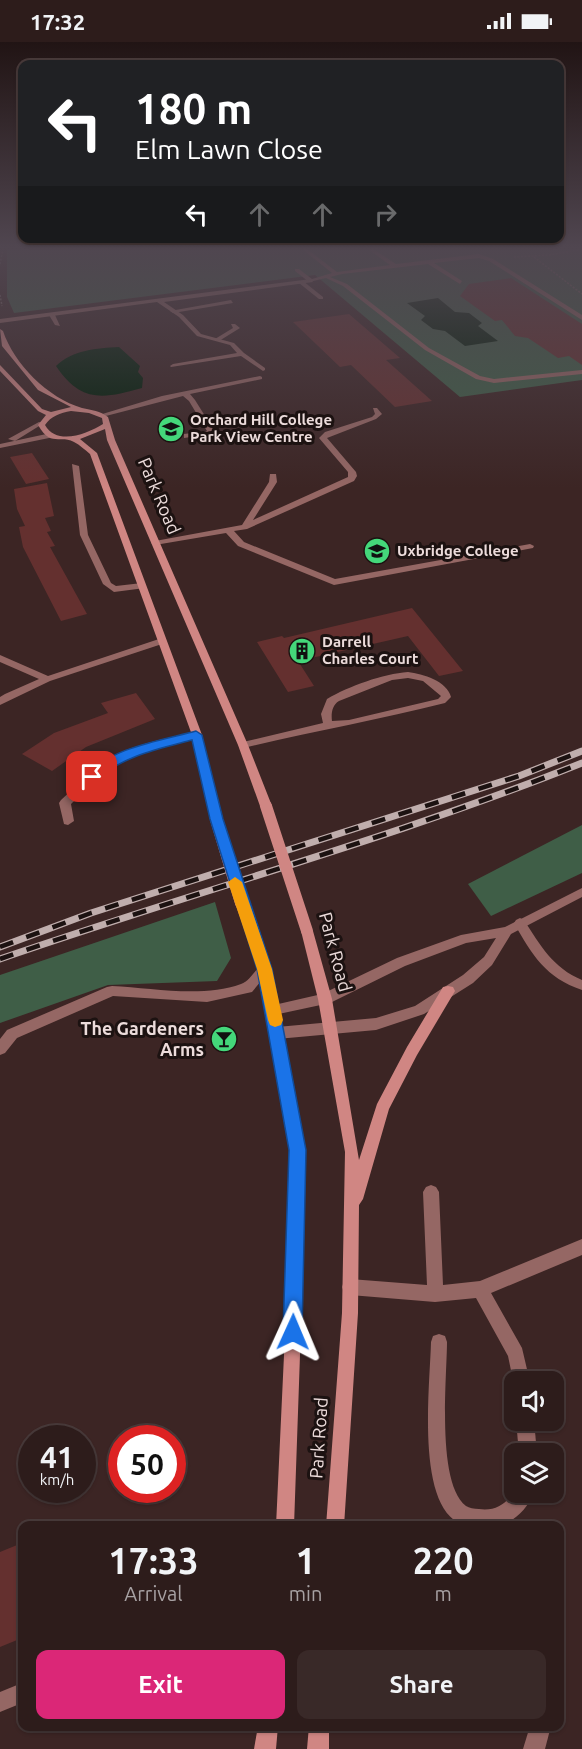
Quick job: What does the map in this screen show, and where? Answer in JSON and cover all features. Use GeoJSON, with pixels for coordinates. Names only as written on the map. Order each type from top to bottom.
{"type":"FeatureCollection","features":[{"type":"Feature","properties":{"kind":"main road"},"geometry":{"type":"LineString","coordinates":[[0,331],[5,346],[40,389],[82,410],[102,415]]}},
{"type":"Feature","properties":{"kind":"main road"},"geometry":{"type":"LineString","coordinates":[[0,367],[40,410],[51,415]]}},
{"type":"Feature","properties":{"kind":"main road"},"geometry":{"type":"LineString","coordinates":[[82,410],[51,415],[41,423],[43,430],[51,435],[74,438],[93,434],[105,426]]}},
{"type":"Feature","properties":{"kind":"main road","name":"Park Road"},"geometry":{"type":"LineString","coordinates":[[102,415],[243,746],[266,806],[307,931],[325,999],[352,1152],[350,1314],[335,1521]]}},
{"type":"Feature","properties":{"kind":"main road","name":"Park Road"},"geometry":{"type":"LineString","coordinates":[[74,438],[93,453],[196,735],[216,819],[241,903],[265,969],[274,1010],[297,1150],[285,1521]]}},
{"type":"Feature","properties":{"kind":"main road"},"geometry":{"type":"LineString","coordinates":[[351,1211],[382,1108],[412,1051],[448,991]]}},
{"type":"Feature","properties":{"kind":"main road"},"geometry":{"type":"LineString","coordinates":[[266,1749],[268,1731]]}},
{"type":"Feature","properties":{"kind":"main road"},"geometry":{"type":"LineString","coordinates":[[318,1749],[320,1731]]}},
{"type":"Feature","properties":{"kind":"street"},"geometry":{"type":"LineString","coordinates":[[192,329],[198,335],[232,344],[263,369]]}},
{"type":"Feature","properties":{"kind":"street"},"geometry":{"type":"LineString","coordinates":[[217,340],[236,329]]}},
{"type":"Feature","properties":{"kind":"street"},"geometry":{"type":"LineString","coordinates":[[401,329],[427,349],[478,378],[494,381],[582,372]]}},
{"type":"Feature","properties":{"kind":"street"},"geometry":{"type":"LineString","coordinates":[[173,366],[242,354]]}},
{"type":"Feature","properties":{"kind":"street"},"geometry":{"type":"LineString","coordinates":[[102,415],[184,393],[260,378]]}},
{"type":"Feature","properties":{"kind":"street"},"geometry":{"type":"LineString","coordinates":[[184,393],[192,400],[211,432],[187,435]]}},
{"type":"Feature","properties":{"kind":"street"},"geometry":{"type":"LineString","coordinates":[[155,543],[244,526],[351,479],[352,472],[323,438],[374,418],[379,414],[375,409]]}},
{"type":"Feature","properties":{"kind":"street"},"geometry":{"type":"LineString","coordinates":[[0,445],[41,423]]}},
{"type":"Feature","properties":{"kind":"street"},"geometry":{"type":"LineString","coordinates":[[0,445],[51,435]]}},
{"type":"Feature","properties":{"kind":"street"},"geometry":{"type":"LineString","coordinates":[[75,465],[86,540],[107,584],[114,589],[142,586]]}},
{"type":"Feature","properties":{"kind":"street"},"geometry":{"type":"LineString","coordinates":[[244,526],[273,482],[273,476]]}},
{"type":"Feature","properties":{"kind":"street"},"geometry":{"type":"LineString","coordinates":[[228,530],[241,544],[334,582],[530,546]]}},
{"type":"Feature","properties":{"kind":"street"},"geometry":{"type":"LineString","coordinates":[[0,702],[8,696],[47,679],[162,641]]}},
{"type":"Feature","properties":{"kind":"street"},"geometry":{"type":"LineString","coordinates":[[0,658],[47,679]]}},
{"type":"Feature","properties":{"kind":"street"},"geometry":{"type":"LineString","coordinates":[[243,746],[441,700],[446,697],[446,694],[424,677],[412,674],[395,676],[331,701],[326,714],[328,725]]}},
{"type":"Feature","properties":{"kind":"street"},"geometry":{"type":"LineString","coordinates":[[68,821],[65,803],[106,764],[145,748],[196,735]]}},
{"type":"Feature","properties":{"kind":"street"},"geometry":{"type":"LineString","coordinates":[[274,1010],[325,999],[401,962],[465,938],[507,931],[582,892]]}},
{"type":"Feature","properties":{"kind":"street"},"geometry":{"type":"LineString","coordinates":[[520,923],[553,972],[566,980],[582,985]]}},
{"type":"Feature","properties":{"kind":"street"},"geometry":{"type":"LineString","coordinates":[[277,1033],[376,1024],[419,1010],[468,979],[488,961],[507,931]]}},
{"type":"Feature","properties":{"kind":"street"},"geometry":{"type":"LineString","coordinates":[[0,1050],[12,1034],[112,991],[207,997],[247,988],[265,969]]}},
{"type":"Feature","properties":{"kind":"street"},"geometry":{"type":"LineString","coordinates":[[431,1192],[435,1294]]}},
{"type":"Feature","properties":{"kind":"street"},"geometry":{"type":"LineString","coordinates":[[350,1287],[435,1294],[480,1289],[582,1246]]}},
{"type":"Feature","properties":{"kind":"street"},"geometry":{"type":"LineString","coordinates":[[480,1289],[516,1354],[520,1371]]}},
{"type":"Feature","properties":{"kind":"street"},"geometry":{"type":"LineString","coordinates":[[440,1342],[439,1467],[449,1496],[459,1512],[471,1518],[489,1519],[506,1514],[519,1503]]}},
{"type":"Feature","properties":{"kind":"street"},"geometry":{"type":"LineString","coordinates":[[0,1702],[18,1695]]}},
{"type":"Feature","properties":{"kind":"street"},"geometry":{"type":"LineString","coordinates":[[534,1749],[539,1731]]}},
{"type":"Feature","properties":{"kind":"shaded area"},"geometry":{"type":"Polygon","coordinates":[[[379,329],[582,329],[582,380],[460,397],[379,329]]]}},
{"type":"Feature","properties":{"kind":"shaded area"},"geometry":{"type":"Polygon","coordinates":[[[433,329],[482,329],[498,341],[465,346],[445,331],[433,329]]]}},
{"type":"Feature","properties":{"kind":"shaded area"},"geometry":{"type":"Polygon","coordinates":[[[119,347],[140,366],[138,372],[143,378],[142,388],[104,396],[94,395],[74,387],[56,366],[77,353],[119,347]]]}},
{"type":"Feature","properties":{"kind":"shaded area"},"geometry":{"type":"Polygon","coordinates":[[[582,825],[582,873],[491,916],[468,884],[582,825]]]}},
{"type":"Feature","properties":{"kind":"shaded area"},"geometry":{"type":"Polygon","coordinates":[[[215,902],[231,958],[217,981],[108,985],[0,1023],[0,975],[215,902]]]}},
{"type":"Feature","properties":{"kind":"building"},"geometry":{"type":"Polygon","coordinates":[[[300,329],[366,329],[400,358],[386,360],[432,401],[395,407],[351,365],[340,367],[300,329]]]}},
{"type":"Feature","properties":{"kind":"building"},"geometry":{"type":"Polygon","coordinates":[[[509,329],[582,329],[582,365],[569,356],[558,358],[528,338],[515,336],[509,329]]]}},
{"type":"Feature","properties":{"kind":"building"},"geometry":{"type":"Polygon","coordinates":[[[32,453],[49,479],[26,484],[10,457],[32,453]]]}},
{"type":"Feature","properties":{"kind":"building"},"geometry":{"type":"Polygon","coordinates":[[[47,483],[54,516],[45,518],[51,531],[47,532],[55,546],[50,547],[87,614],[61,621],[23,547],[19,527],[25,526],[17,509],[14,489],[47,483]]]}},
{"type":"Feature","properties":{"kind":"building","name":"Darrell Charles Court"},"geometry":{"type":"Polygon","coordinates":[[[412,608],[463,671],[439,676],[408,636],[298,661],[314,686],[288,692],[257,642],[282,636],[284,638],[412,608]]]}},
{"type":"Feature","properties":{"kind":"building"},"geometry":{"type":"Polygon","coordinates":[[[136,693],[155,719],[86,747],[52,771],[22,754],[54,733],[108,713],[101,703],[136,693]]]}},
{"type":"Feature","properties":{"kind":"building"},"geometry":{"type":"Polygon","coordinates":[[[18,1545],[18,1640],[0,1647],[0,1552],[18,1545]]]}},
{"type":"Feature","properties":{"kind":"railway"},"geometry":{"type":"LineString","coordinates":[[0,947],[91,913],[519,776],[582,751]]}},
{"type":"Feature","properties":{"kind":"railway"},"geometry":{"type":"LineString","coordinates":[[0,959],[365,841],[582,763]]}},
{"type":"Feature","properties":{"kind":"slow traffic"},"geometry":{"type":"LineString","coordinates":[[235,882],[265,969],[275,1020]]}},
{"type":"Feature","properties":{"kind":"place","name":"Orchard Hill College Park View Centre"},"geometry":{"type":"Point","coordinates":[171,429]}},
{"type":"Feature","properties":{"kind":"place","name":"Uxbridge College"},"geometry":{"type":"Point","coordinates":[377,551]}},
{"type":"Feature","properties":{"kind":"place","name":"Darrell Charles Court"},"geometry":{"type":"Point","coordinates":[302,651]}},
{"type":"Feature","properties":{"kind":"place","name":"The Gardeners Arms"},"geometry":{"type":"Point","coordinates":[224,1039]}},
{"type":"Feature","properties":{"kind":"route"},"geometry":{"type":"LineString","coordinates":[[92,777],[106,764],[145,748],[196,735],[216,819],[241,903],[265,969],[297,1150],[293,1332]]}}]}
